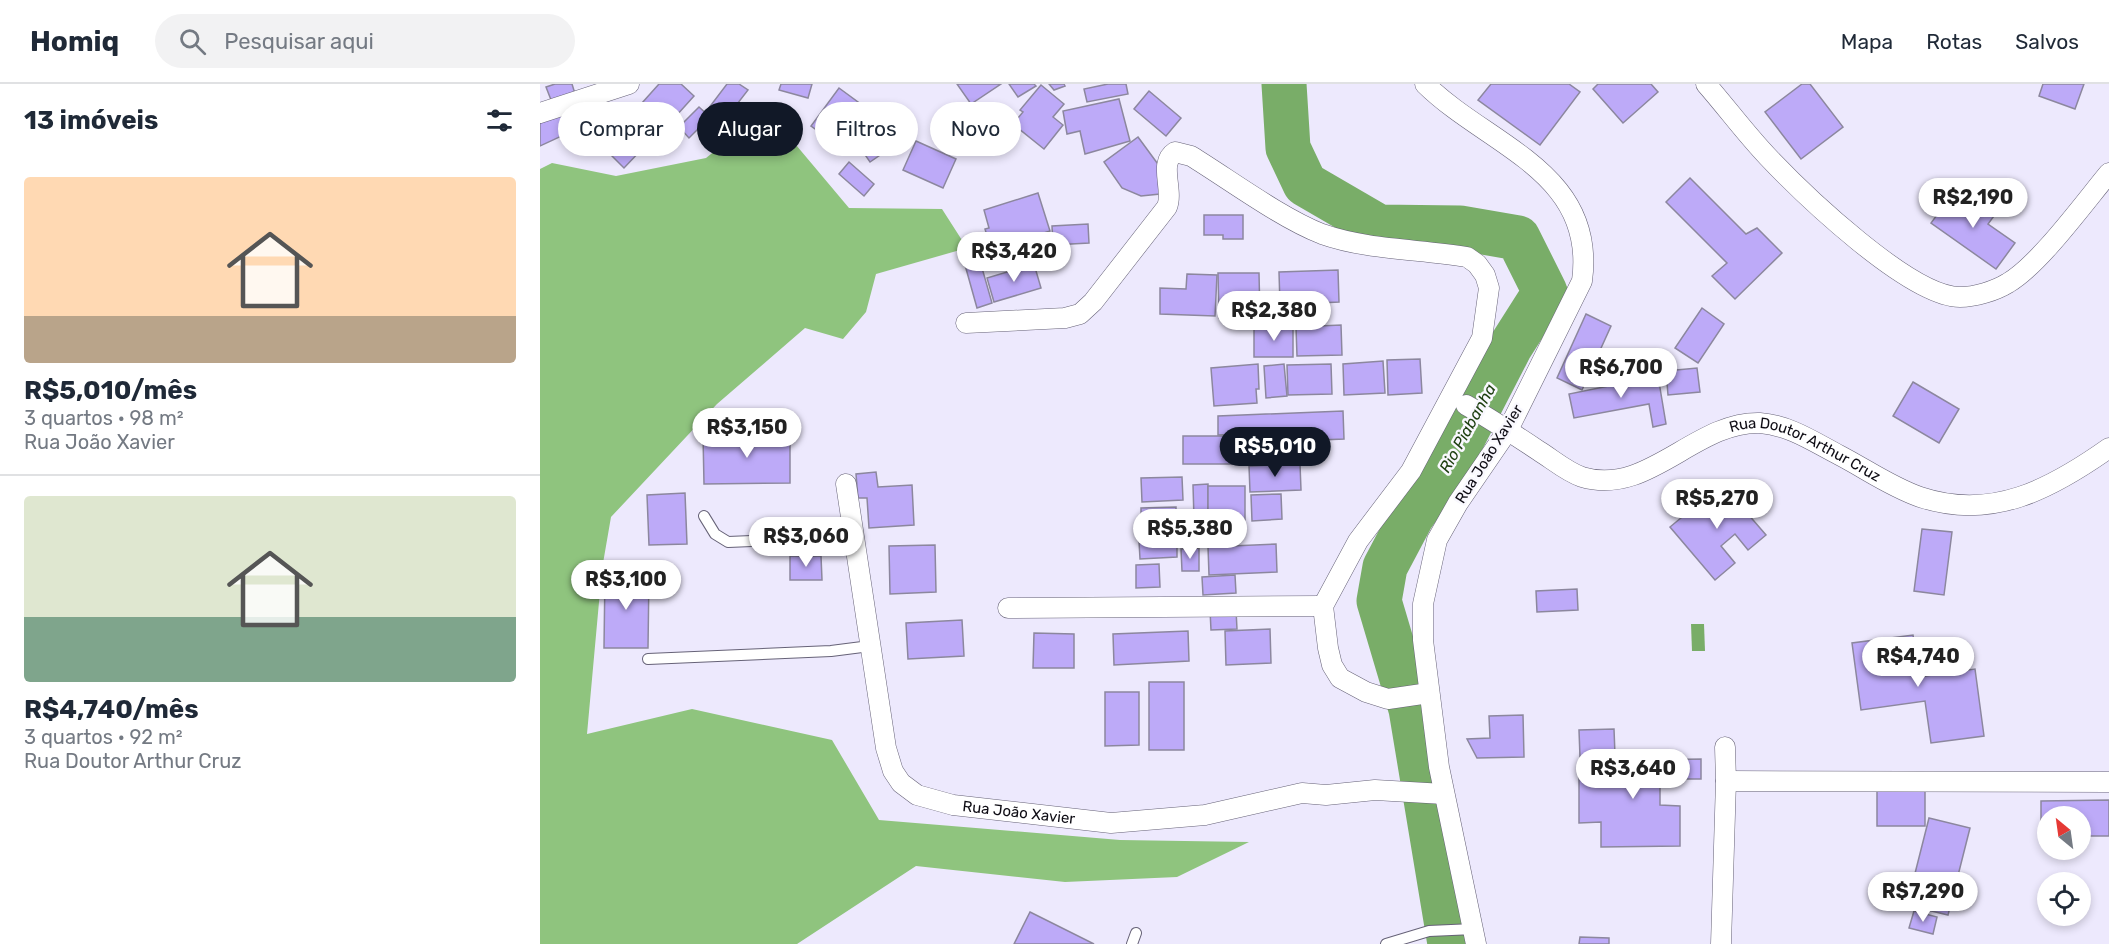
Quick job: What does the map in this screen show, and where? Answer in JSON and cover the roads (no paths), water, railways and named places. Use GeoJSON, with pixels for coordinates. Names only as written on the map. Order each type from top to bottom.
{"type":"FeatureCollection","features":[{"type":"Feature","properties":{"kind":"street"},"geometry":{"type":"LineString","coordinates":[[540,113],[629,84]]}},
{"type":"Feature","properties":{"kind":"street","name":"Rua João Xavier"},"geometry":{"type":"LineString","coordinates":[[1425,84],[1447,92],[1533,162],[1551,180],[1570,206],[1581,232],[1585,261],[1582,281],[1437,540],[1423,604],[1423,694],[1472,934]]}},
{"type":"Feature","properties":{"kind":"street"},"geometry":{"type":"LineString","coordinates":[[1706,84],[1767,157],[1903,276],[1929,288],[1959,297],[2007,284],[2027,269],[2109,173]]}},
{"type":"Feature","properties":{"kind":"street"},"geometry":{"type":"LineString","coordinates":[[966,323],[1065,318],[1080,314],[1093,302],[1167,207],[1171,192],[1167,164],[1169,156],[1175,152],[1191,156],[1303,226],[1323,234],[1358,244],[1467,257],[1477,264],[1485,275],[1489,288],[1482,338],[1411,471],[1358,541],[1323,606],[1332,665],[1340,678],[1366,692],[1388,699],[1423,694]]}},
{"type":"Feature","properties":{"kind":"street","name":"Rua Doutor Arthur Cruz"},"geometry":{"type":"LineString","coordinates":[[1466,405],[1581,476],[1606,480],[1624,478],[1643,472],[1701,439],[1729,428],[1760,423],[1786,428],[1895,487],[1921,497],[1974,505],[2006,502],[2061,481],[2109,448]]}},
{"type":"Feature","properties":{"kind":"street","name":"Rua João Xavier"},"geometry":{"type":"LineString","coordinates":[[846,484],[886,748],[893,771],[909,789],[933,800],[1111,823],[1205,815],[1302,793],[1326,795],[1375,790],[1443,794]]}},
{"type":"Feature","properties":{"kind":"street"},"geometry":{"type":"LineString","coordinates":[[1008,608],[1323,606]]}},
{"type":"Feature","properties":{"kind":"street"},"geometry":{"type":"LineString","coordinates":[[1721,944],[1725,747]]}},
{"type":"Feature","properties":{"kind":"street"},"geometry":{"type":"LineString","coordinates":[[1726,781],[2109,782]]}},
{"type":"Feature","properties":{"kind":"lane"},"geometry":{"type":"LineString","coordinates":[[704,516],[715,534],[728,542],[854,537]]}},
{"type":"Feature","properties":{"kind":"lane"},"geometry":{"type":"LineString","coordinates":[[648,659],[831,651],[870,646]]}},
{"type":"Feature","properties":{"kind":"lane"},"geometry":{"type":"LineString","coordinates":[[1386,944],[1408,935],[1442,930],[1472,934]]}},
{"type":"Feature","properties":{"kind":"lane"},"geometry":{"type":"LineString","coordinates":[[1132,944],[1136,933]]}},
{"type":"Feature","properties":{"kind":"waterway","name":"Rio Piabanha"},"geometry":{"type":"LineString","coordinates":[[1284,84],[1288,148],[1305,184],[1379,227],[1460,228],[1518,238],[1545,292],[1510,347],[1449,465],[1412,516],[1385,567],[1379,601],[1411,709],[1450,944]]}}]}
